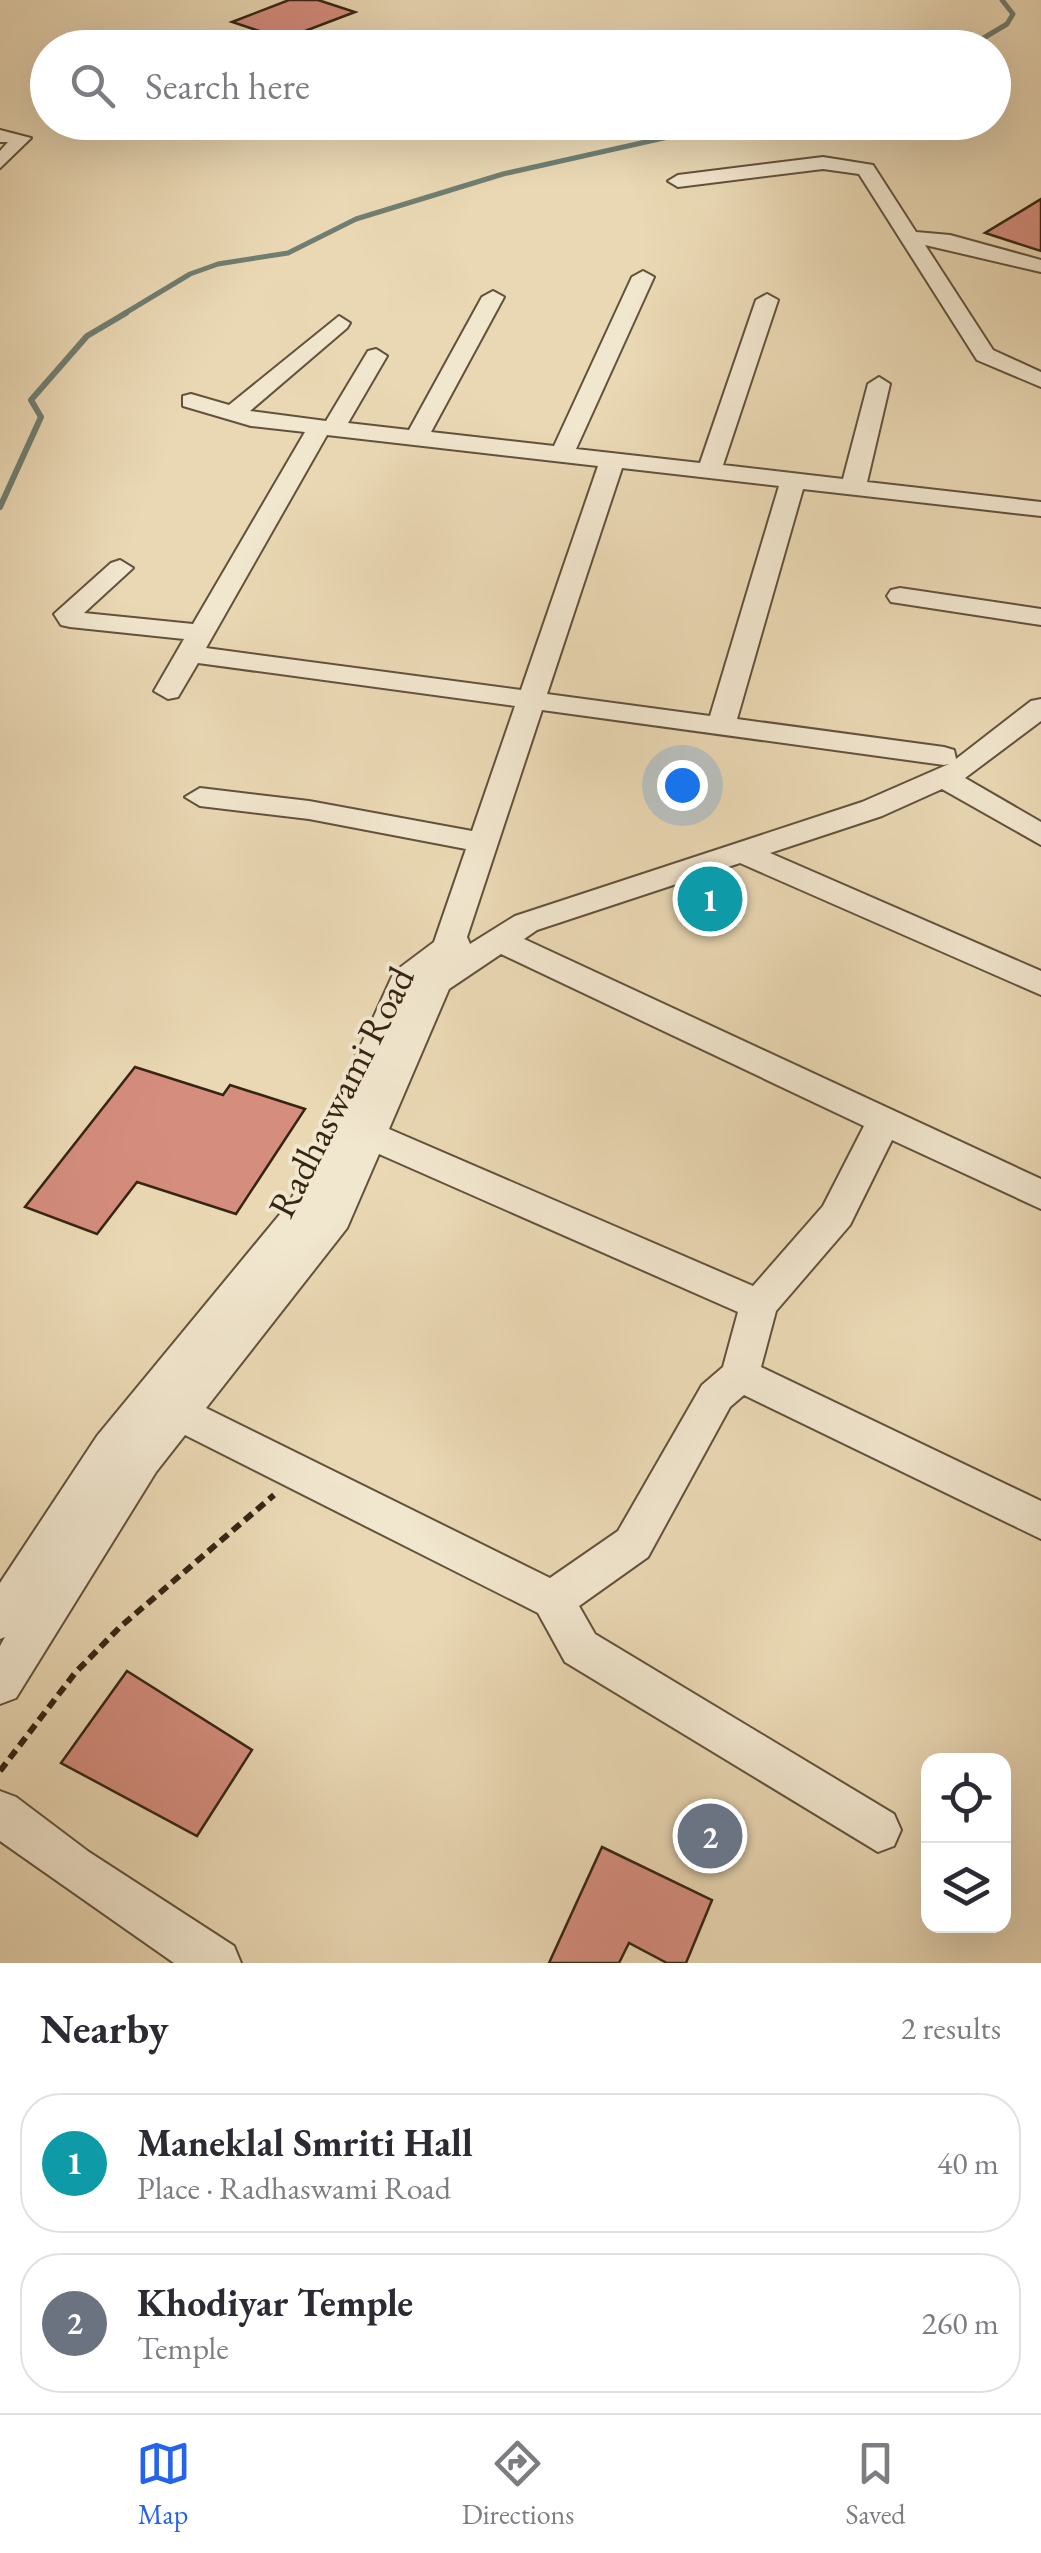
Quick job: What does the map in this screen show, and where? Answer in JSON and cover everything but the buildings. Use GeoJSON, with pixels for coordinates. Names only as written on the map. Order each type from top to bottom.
{"type":"FeatureCollection","features":[{"type":"Feature","properties":{"kind":"street"},"geometry":{"type":"LineString","coordinates":[[0,136],[22,138],[0,162]]}},
{"type":"Feature","properties":{"kind":"street"},"geometry":{"type":"LineString","coordinates":[[678,182],[822,163],[866,168],[984,355],[1041,380]]}},
{"type":"Feature","properties":{"kind":"street"},"geometry":{"type":"LineString","coordinates":[[906,237],[938,240],[1041,266]]}},
{"type":"Feature","properties":{"kind":"street"},"geometry":{"type":"LineString","coordinates":[[562,454],[643,277]]}},
{"type":"Feature","properties":{"kind":"street"},"geometry":{"type":"LineString","coordinates":[[416,438],[493,297]]}},
{"type":"Feature","properties":{"kind":"street"},"geometry":{"type":"LineString","coordinates":[[709,472],[767,300]]}},
{"type":"Feature","properties":{"kind":"street"},"geometry":{"type":"LineString","coordinates":[[233,414],[339,324]]}},
{"type":"Feature","properties":{"kind":"street"},"geometry":{"type":"LineString","coordinates":[[168,691],[326,428],[376,356]]}},
{"type":"Feature","properties":{"kind":"street"},"geometry":{"type":"LineString","coordinates":[[853,488],[879,384]]}},
{"type":"Feature","properties":{"kind":"street"},"geometry":{"type":"LineString","coordinates":[[190,401],[233,414],[326,428],[1041,509]]}},
{"type":"Feature","properties":{"kind":"street"},"geometry":{"type":"LineString","coordinates":[[448,947],[612,461]]}},
{"type":"Feature","properties":{"kind":"street"},"geometry":{"type":"LineString","coordinates":[[721,726],[793,481]]}},
{"type":"Feature","properties":{"kind":"street"},"geometry":{"type":"LineString","coordinates":[[120,568],[67,614],[70,619],[196,644],[532,700],[721,726],[944,766],[1041,835]]}},
{"type":"Feature","properties":{"kind":"street"},"geometry":{"type":"LineString","coordinates":[[900,596],[1041,617]]}},
{"type":"Feature","properties":{"kind":"street","name":"Radhaswami Road"},"geometry":{"type":"LineString","coordinates":[[0,1620],[111,1448],[305,1209],[410,972],[510,908],[944,766],[963,768],[1040,702]]}},
{"type":"Feature","properties":{"kind":"street","name":"Radhaswami Road"},"geometry":{"type":"LineString","coordinates":[[0,1684],[142,1460],[334,1218],[435,982],[526,923],[872,809],[944,766]]}},
{"type":"Feature","properties":{"kind":"street"},"geometry":{"type":"LineString","coordinates":[[200,797],[309,810],[484,843]]}},
{"type":"Feature","properties":{"kind":"street"},"geometry":{"type":"LineString","coordinates":[[741,852],[1041,984]]}},
{"type":"Feature","properties":{"kind":"street"},"geometry":{"type":"LineString","coordinates":[[499,940],[1041,1195]]}},
{"type":"Feature","properties":{"kind":"street"},"geometry":{"type":"LineString","coordinates":[[553,1600],[633,1544],[716,1396],[740,1375],[759,1305],[837,1215],[884,1121]]}},
{"type":"Feature","properties":{"kind":"street"},"geometry":{"type":"LineString","coordinates":[[369,1135],[759,1305]]}},
{"type":"Feature","properties":{"kind":"street"},"geometry":{"type":"LineString","coordinates":[[740,1375],[1041,1521]]}},
{"type":"Feature","properties":{"kind":"street"},"geometry":{"type":"LineString","coordinates":[[178,1414],[553,1600],[580,1648],[878,1830]]}},
{"type":"Feature","properties":{"kind":"street"},"geometry":{"type":"LineString","coordinates":[[0,1813],[72,1868],[217,1963]]}},
{"type":"Feature","properties":{"kind":"path"},"geometry":{"type":"LineString","coordinates":[[0,1771],[75,1673],[120,1627],[298,1473]]}},
{"type":"Feature","properties":{"kind":"waterway"},"geometry":{"type":"LineString","coordinates":[[997,30],[1013,14],[1002,0]]}},
{"type":"Feature","properties":{"kind":"waterway"},"geometry":{"type":"LineString","coordinates":[[122,315],[190,274],[218,264],[288,253],[356,219],[503,174],[655,140]]}},
{"type":"Feature","properties":{"kind":"waterway"},"geometry":{"type":"LineString","coordinates":[[0,507],[41,417],[31,400],[87,336],[126,313]]}},
{"type":"Feature","properties":{"kind":"place","name":"Maneklal Smriti Hall"},"geometry":{"type":"Point","coordinates":[710,899]}},
{"type":"Feature","properties":{"kind":"place","name":"Khodiyar Temple"},"geometry":{"type":"Point","coordinates":[710,1836]}}]}
